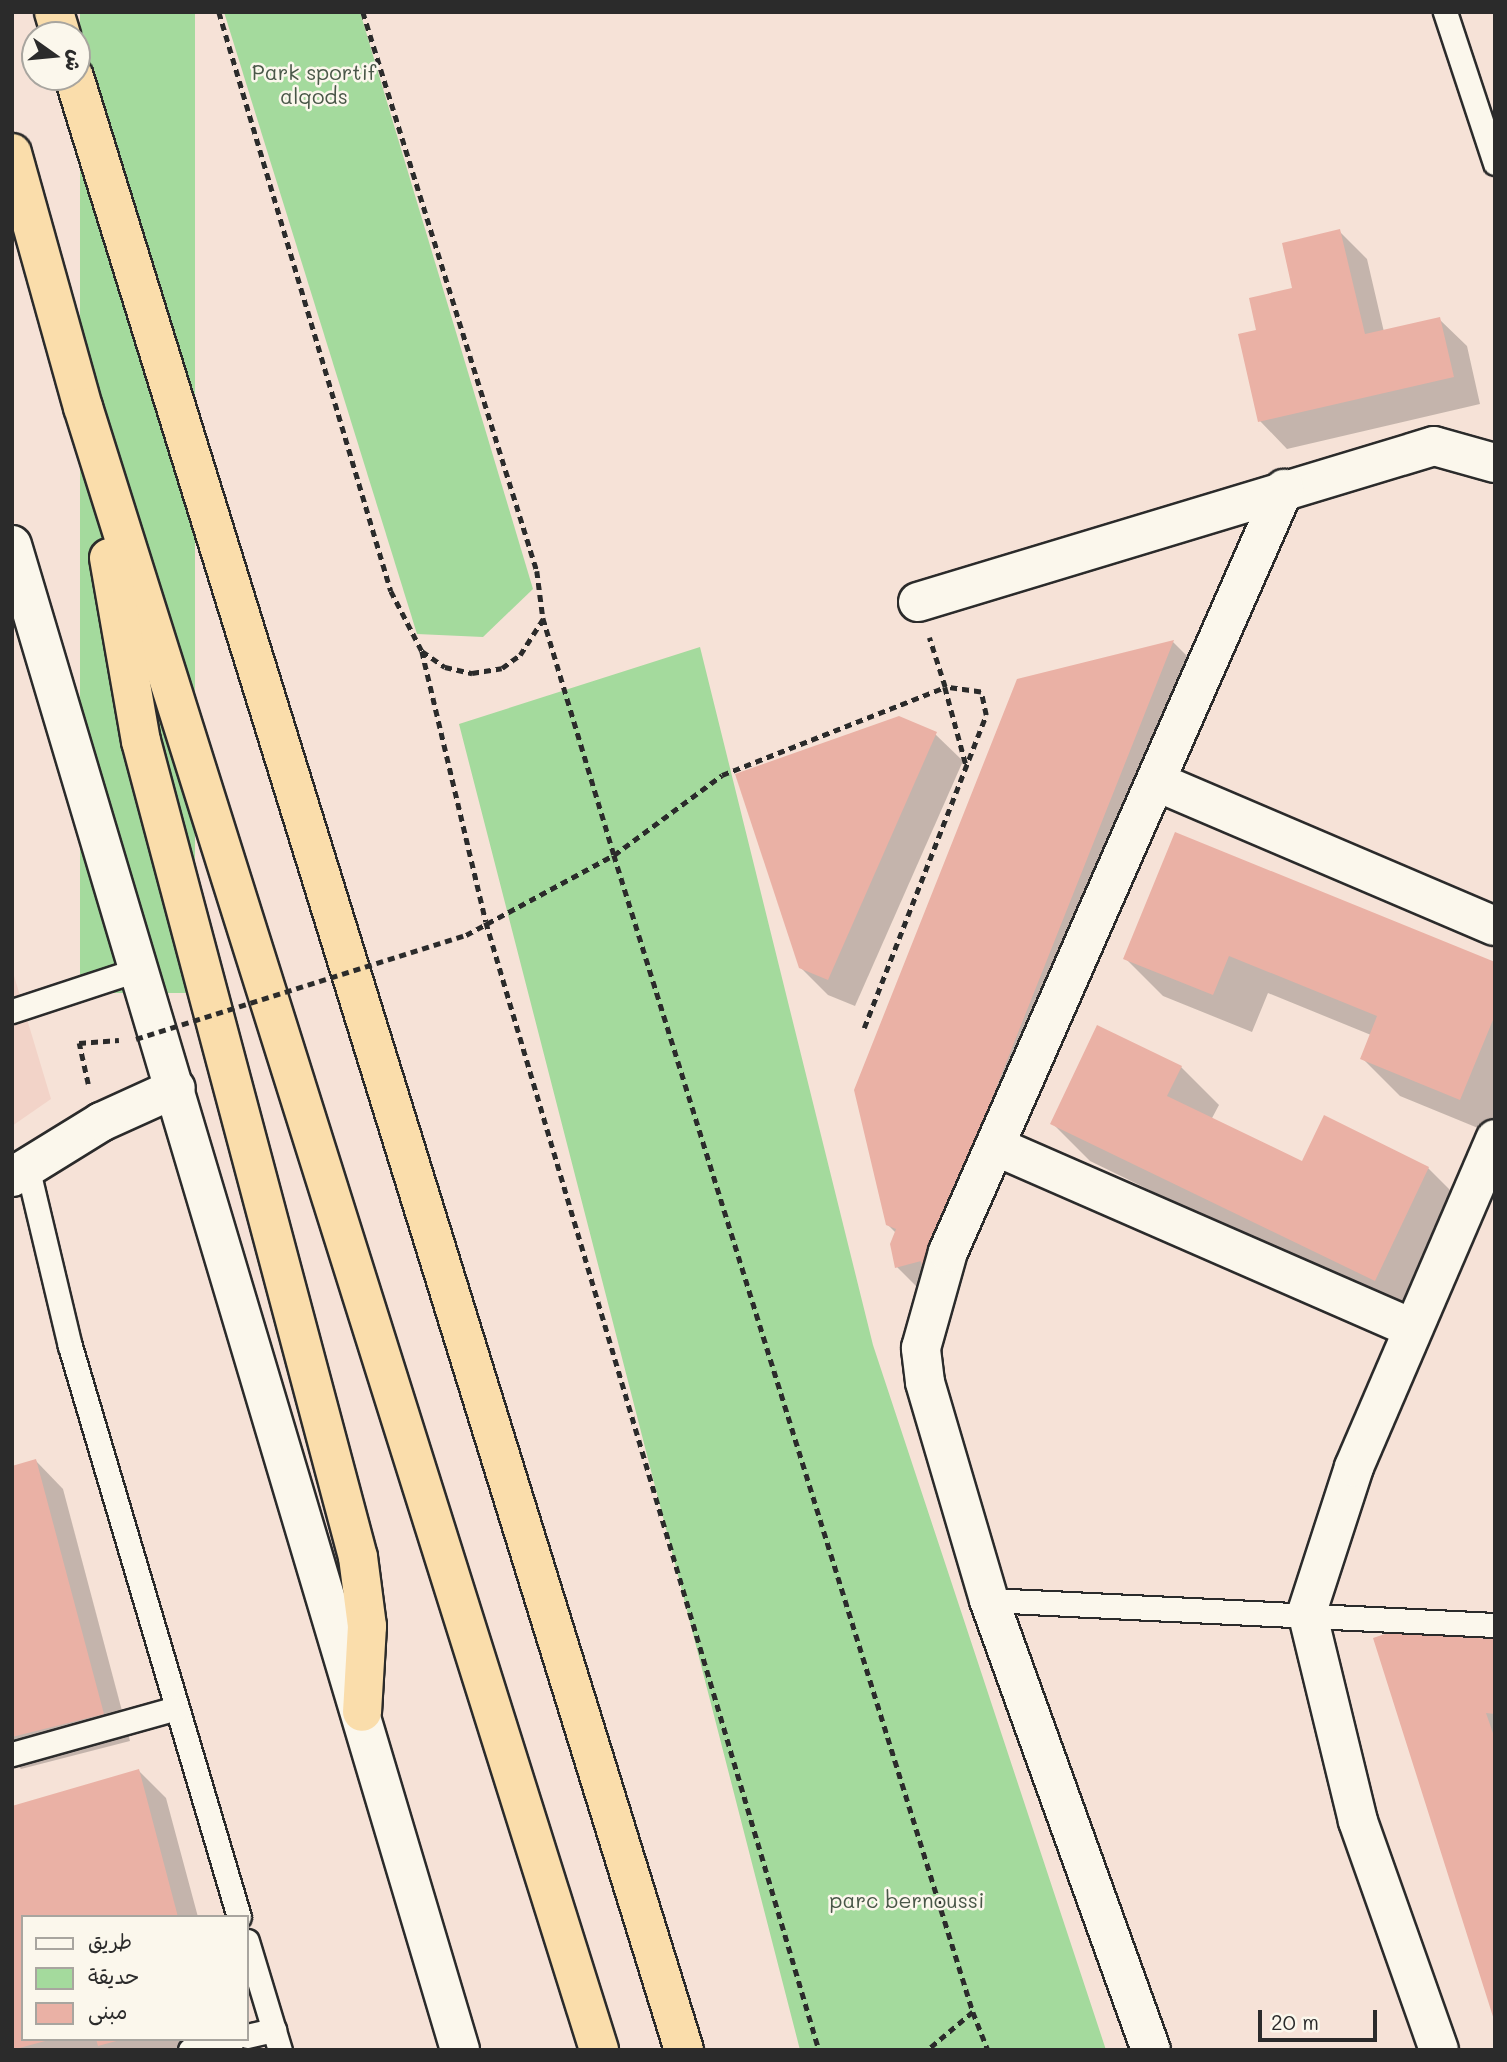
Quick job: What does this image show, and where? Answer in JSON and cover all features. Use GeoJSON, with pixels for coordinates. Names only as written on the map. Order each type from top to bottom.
{"type":"FeatureCollection","features":[{"type":"Feature","properties":{"kind":"highway"},"geometry":{"type":"LineString","coordinates":[[78,91],[682,2041]]}},
{"type":"Feature","properties":{"kind":"highway"},"geometry":{"type":"LineString","coordinates":[[12,153],[83,407],[598,2050]]}},
{"type":"Feature","properties":{"kind":"highway"},"geometry":{"type":"LineString","coordinates":[[83,407],[141,741],[358,1557],[367,1626],[362,1712]]}},
{"type":"Feature","properties":{"kind":"street"},"geometry":{"type":"LineString","coordinates":[[918,602],[1284,489],[1434,446],[1495,463]]}},
{"type":"Feature","properties":{"kind":"street"},"geometry":{"type":"LineString","coordinates":[[1151,2050],[989,1600],[925,1382],[921,1348],[948,1252],[1284,489]]}},
{"type":"Feature","properties":{"kind":"street"},"geometry":{"type":"LineString","coordinates":[[12,545],[24,630],[176,1088],[460,2050]]}},
{"type":"Feature","properties":{"kind":"street"},"geometry":{"type":"LineString","coordinates":[[1157,782],[1495,926]]}},
{"type":"Feature","properties":{"kind":"street"},"geometry":{"type":"LineString","coordinates":[[20,1172],[100,1122],[176,1088]]}},
{"type":"Feature","properties":{"kind":"street"},"geometry":{"type":"LineString","coordinates":[[1439,2050],[1358,1821],[1307,1612],[1324,1546],[1411,1328],[1495,1139]]}},
{"type":"Feature","properties":{"kind":"street"},"geometry":{"type":"LineString","coordinates":[[995,1146],[1411,1328]]}},
{"type":"Feature","properties":{"kind":"lane"},"geometry":{"type":"LineString","coordinates":[[1445,12],[1495,163]]}},
{"type":"Feature","properties":{"kind":"lane"},"geometry":{"type":"LineString","coordinates":[[12,1011],[137,970]]}},
{"type":"Feature","properties":{"kind":"lane"},"geometry":{"type":"LineString","coordinates":[[20,1172],[238,1915]]}},
{"type":"Feature","properties":{"kind":"lane"},"geometry":{"type":"LineString","coordinates":[[989,1600],[1307,1612],[1495,1625]]}},
{"type":"Feature","properties":{"kind":"lane"},"geometry":{"type":"LineString","coordinates":[[12,1754],[177,1708]]}},
{"type":"Feature","properties":{"kind":"lane"},"geometry":{"type":"LineString","coordinates":[[248,1944],[277,2040],[248,2036]]}},
{"type":"Feature","properties":{"kind":"lane"},"geometry":{"type":"LineString","coordinates":[[190,2050],[226,2041]]}},
{"type":"Feature","properties":{"kind":"path"},"geometry":{"type":"LineString","coordinates":[[219,12],[390,591],[422,651],[486,922],[819,2050]]}},
{"type":"Feature","properties":{"kind":"path"},"geometry":{"type":"LineString","coordinates":[[363,12],[537,571],[543,618],[614,855],[973,2012],[988,2050]]}},
{"type":"Feature","properties":{"kind":"path"},"geometry":{"type":"LineString","coordinates":[[918,602],[966,765]]}},
{"type":"Feature","properties":{"kind":"path"},"geometry":{"type":"LineString","coordinates":[[422,651],[445,667],[472,673],[502,668],[520,655],[543,618]]}},
{"type":"Feature","properties":{"kind":"path"},"geometry":{"type":"LineString","coordinates":[[83,1070],[79,1043],[136,1039],[466,935],[614,855],[722,775],[945,687],[981,692],[986,715],[864,1028]]}},
{"type":"Feature","properties":{"kind":"path"},"geometry":{"type":"LineString","coordinates":[[929,2050],[973,2012]]}},
{"type":"Feature","properties":{"kind":"shaded area"},"geometry":{"type":"Polygon","coordinates":[[[12,969],[51,1099],[12,1126],[12,969]]]}},
{"type":"Feature","properties":{"kind":"green space"},"geometry":{"type":"Polygon","coordinates":[[[80,12],[195,12],[195,993],[80,993],[80,91],[91,91],[91,21],[80,21],[80,12]]]}},
{"type":"Feature","properties":{"kind":"green space","name":"Park sportif alqods"},"geometry":{"type":"Polygon","coordinates":[[[224,12],[360,12],[533,589],[483,637],[417,634],[224,12]]]}},
{"type":"Feature","properties":{"kind":"green space","name":"parc bernoussi"},"geometry":{"type":"Polygon","coordinates":[[[700,647],[873,1345],[1106,2050],[800,2050],[459,724],[700,647]]]}},
{"type":"Feature","properties":{"kind":"building"},"geometry":{"type":"Polygon","coordinates":[[[1340,229],[1365,334],[1440,317],[1454,377],[1258,422],[1238,334],[1256,330],[1249,298],[1292,288],[1282,243],[1340,229]]]}},
{"type":"Feature","properties":{"kind":"building"},"geometry":{"type":"Polygon","coordinates":[[[1174,640],[923,1272],[921,1261],[895,1268],[890,1244],[896,1229],[886,1225],[854,1090],[1017,679],[1174,640]]]}},
{"type":"Feature","properties":{"kind":"building"},"geometry":{"type":"Polygon","coordinates":[[[899,716],[937,732],[828,980],[799,968],[735,774],[899,716]]]}},
{"type":"Feature","properties":{"kind":"building"},"geometry":{"type":"Polygon","coordinates":[[[1175,832],[1495,962],[1495,1015],[1460,1100],[1360,1059],[1377,1016],[1229,956],[1213,995],[1123,959],[1175,832]]]}},
{"type":"Feature","properties":{"kind":"building"},"geometry":{"type":"Polygon","coordinates":[[[1097,1025],[1182,1066],[1167,1096],[1302,1161],[1324,1115],[1429,1167],[1375,1281],[1050,1124],[1097,1025]]]}},
{"type":"Feature","properties":{"kind":"building"},"geometry":{"type":"Polygon","coordinates":[[[36,1459],[104,1714],[12,1737],[12,1466],[36,1459]]]}},
{"type":"Feature","properties":{"kind":"building"},"geometry":{"type":"Polygon","coordinates":[[[1388,1633],[1495,1639],[1495,1714],[1486,1713],[1495,1739],[1495,2023],[1373,1638],[1388,1633]]]}},
{"type":"Feature","properties":{"kind":"building"},"geometry":{"type":"Polygon","coordinates":[[[139,1769],[177,1915],[21,1915],[21,2041],[45,2041],[12,2050],[12,1806],[139,1769]]]}},
{"type":"Feature","properties":{"kind":"building"},"geometry":{"type":"Polygon","coordinates":[[[97,2041],[116,2041],[98,2046],[97,2041]]]}}]}
